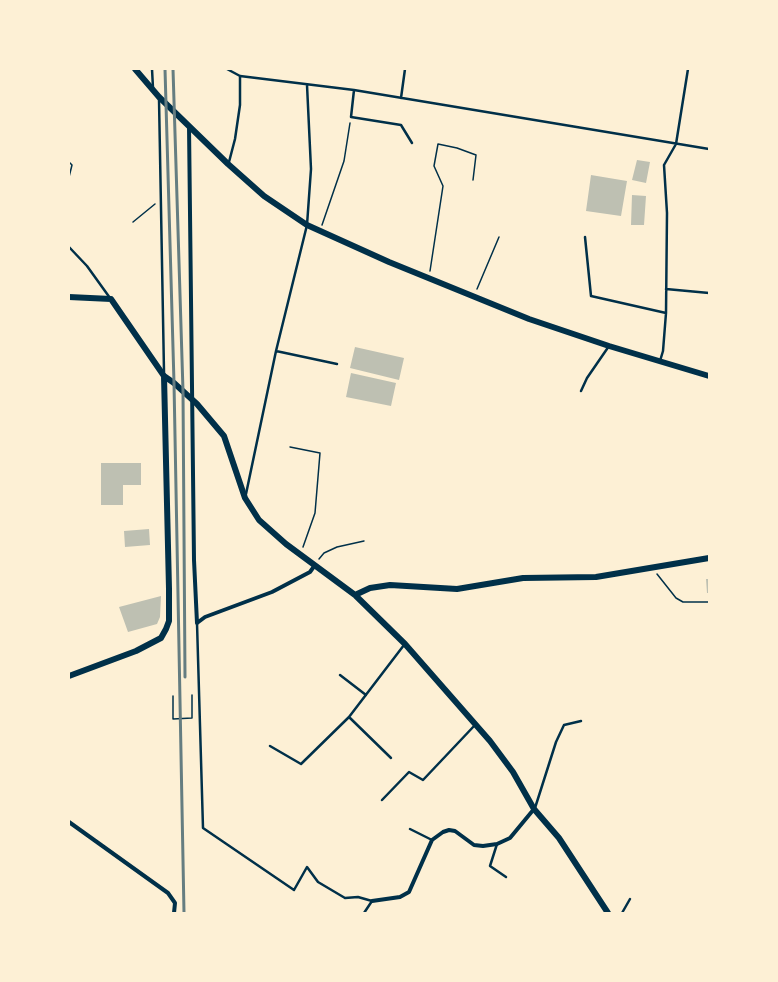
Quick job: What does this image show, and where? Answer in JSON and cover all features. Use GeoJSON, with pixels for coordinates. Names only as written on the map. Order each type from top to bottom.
{"type":"FeatureCollection","features":[{"type":"Feature","properties":{"kind":"street"},"geometry":{"type":"LineString","coordinates":[[135,69],[159,97],[228,164],[264,196],[307,225],[429,278],[529,319],[609,346],[709,376]]}},
{"type":"Feature","properties":{"kind":"street"},"geometry":{"type":"LineString","coordinates":[[189,126],[194,560],[197,623]]}},
{"type":"Feature","properties":{"kind":"street"},"geometry":{"type":"LineString","coordinates":[[69,297],[111,299],[164,376],[197,404],[224,436],[245,498],[259,520],[286,544],[355,595],[405,644],[490,741],[513,772],[534,809],[559,838],[608,913]]}},
{"type":"Feature","properties":{"kind":"street"},"geometry":{"type":"LineString","coordinates":[[69,676],[136,651],[161,638],[169,621],[164,376]]}},
{"type":"Feature","properties":{"kind":"street"},"geometry":{"type":"LineString","coordinates":[[355,595],[370,588],[390,585],[457,589],[523,578],[596,577],[709,558]]}},
{"type":"Feature","properties":{"kind":"street"},"geometry":{"type":"LineString","coordinates":[[197,623],[205,617],[272,592],[310,572],[315,565]]}},
{"type":"Feature","properties":{"kind":"street"},"geometry":{"type":"LineString","coordinates":[[372,901],[400,898],[409,892],[432,840],[443,832],[449,830],[455,831],[474,845],[483,846],[497,844],[510,838],[534,809]]}},
{"type":"Feature","properties":{"kind":"street"},"geometry":{"type":"LineString","coordinates":[[69,822],[168,893],[175,903],[174,913]]}},
{"type":"Feature","properties":{"kind":"lane"},"geometry":{"type":"LineString","coordinates":[[152,69],[153,89]]}},
{"type":"Feature","properties":{"kind":"lane"},"geometry":{"type":"LineString","coordinates":[[227,69],[240,76],[354,90],[709,149]]}},
{"type":"Feature","properties":{"kind":"lane"},"geometry":{"type":"LineString","coordinates":[[401,98],[405,69]]}},
{"type":"Feature","properties":{"kind":"lane"},"geometry":{"type":"LineString","coordinates":[[660,361],[663,351],[666,313],[667,213],[664,165],[676,144],[688,69]]}},
{"type":"Feature","properties":{"kind":"lane"},"geometry":{"type":"LineString","coordinates":[[228,164],[235,139],[240,105],[240,76]]}},
{"type":"Feature","properties":{"kind":"lane"},"geometry":{"type":"LineString","coordinates":[[245,498],[276,351],[307,225],[311,169],[307,85]]}},
{"type":"Feature","properties":{"kind":"lane"},"geometry":{"type":"LineString","coordinates":[[354,90],[351,117],[401,125],[412,143]]}},
{"type":"Feature","properties":{"kind":"lane"},"geometry":{"type":"LineString","coordinates":[[159,97],[164,376]]}},
{"type":"Feature","properties":{"kind":"lane"},"geometry":{"type":"LineString","coordinates":[[585,237],[591,296],[666,313]]}},
{"type":"Feature","properties":{"kind":"lane"},"geometry":{"type":"LineString","coordinates":[[69,247],[87,266],[111,299]]}},
{"type":"Feature","properties":{"kind":"lane"},"geometry":{"type":"LineString","coordinates":[[666,290],[709,293]]}},
{"type":"Feature","properties":{"kind":"lane"},"geometry":{"type":"LineString","coordinates":[[581,391],[587,378],[609,346]]}},
{"type":"Feature","properties":{"kind":"lane"},"geometry":{"type":"LineString","coordinates":[[276,351],[337,364]]}},
{"type":"Feature","properties":{"kind":"lane"},"geometry":{"type":"LineString","coordinates":[[197,623],[203,828],[294,890],[306,868],[318,882],[345,898],[358,897],[372,901],[364,913]]}},
{"type":"Feature","properties":{"kind":"lane"},"geometry":{"type":"LineString","coordinates":[[270,746],[301,764],[349,718],[405,644]]}},
{"type":"Feature","properties":{"kind":"lane"},"geometry":{"type":"LineString","coordinates":[[340,674],[366,696]]}},
{"type":"Feature","properties":{"kind":"lane"},"geometry":{"type":"LineString","coordinates":[[349,718],[391,758]]}},
{"type":"Feature","properties":{"kind":"lane"},"geometry":{"type":"LineString","coordinates":[[534,809],[556,742],[564,725],[581,722]]}},
{"type":"Feature","properties":{"kind":"lane"},"geometry":{"type":"LineString","coordinates":[[382,800],[409,772],[423,780],[475,724]]}},
{"type":"Feature","properties":{"kind":"lane"},"geometry":{"type":"LineString","coordinates":[[410,829],[432,840]]}},
{"type":"Feature","properties":{"kind":"lane"},"geometry":{"type":"LineString","coordinates":[[497,844],[490,866],[506,877]]}},
{"type":"Feature","properties":{"kind":"lane"},"geometry":{"type":"LineString","coordinates":[[622,913],[630,899]]}},
{"type":"Feature","properties":{"kind":"path"},"geometry":{"type":"LineString","coordinates":[[320,231],[344,161],[351,117]]}},
{"type":"Feature","properties":{"kind":"path"},"geometry":{"type":"LineString","coordinates":[[429,278],[443,186],[434,166],[438,144],[457,148],[476,155],[473,180]]}},
{"type":"Feature","properties":{"kind":"path"},"geometry":{"type":"LineString","coordinates":[[69,162],[72,166],[69,177]]}},
{"type":"Feature","properties":{"kind":"path"},"geometry":{"type":"LineString","coordinates":[[133,222],[161,199]]}},
{"type":"Feature","properties":{"kind":"path"},"geometry":{"type":"LineString","coordinates":[[474,296],[499,237]]}},
{"type":"Feature","properties":{"kind":"path"},"geometry":{"type":"LineString","coordinates":[[290,447],[320,453],[315,513],[300,554]]}},
{"type":"Feature","properties":{"kind":"path"},"geometry":{"type":"LineString","coordinates":[[315,565],[324,553],[337,547],[364,541]]}},
{"type":"Feature","properties":{"kind":"path"},"geometry":{"type":"LineString","coordinates":[[652,568],[676,598],[684,602],[709,602]]}},
{"type":"Feature","properties":{"kind":"path"},"geometry":{"type":"LineString","coordinates":[[173,696],[173,719],[192,718],[192,695]]}},
{"type":"Feature","properties":{"kind":"building"},"geometry":{"type":"Polygon","coordinates":[[[637,160],[650,162],[646,183],[632,180],[637,160]]]}},
{"type":"Feature","properties":{"kind":"building"},"geometry":{"type":"Polygon","coordinates":[[[591,175],[627,181],[621,216],[586,211],[591,175]]]}},
{"type":"Feature","properties":{"kind":"building"},"geometry":{"type":"Polygon","coordinates":[[[632,195],[646,196],[644,225],[631,225],[632,195]]]}},
{"type":"Feature","properties":{"kind":"building"},"geometry":{"type":"Polygon","coordinates":[[[355,347],[404,358],[399,380],[350,368],[355,347]]]}},
{"type":"Feature","properties":{"kind":"building"},"geometry":{"type":"Polygon","coordinates":[[[351,373],[396,383],[391,406],[346,397],[351,373]]]}},
{"type":"Feature","properties":{"kind":"building"},"geometry":{"type":"Polygon","coordinates":[[[101,463],[141,463],[141,485],[123,485],[123,505],[101,505],[101,463]]]}},
{"type":"Feature","properties":{"kind":"building"},"geometry":{"type":"Polygon","coordinates":[[[149,529],[150,545],[125,547],[124,531],[149,529]]]}},
{"type":"Feature","properties":{"kind":"building"},"geometry":{"type":"Polygon","coordinates":[[[706,579],[709,579],[709,593],[707,593],[706,579]]]}},
{"type":"Feature","properties":{"kind":"building"},"geometry":{"type":"Polygon","coordinates":[[[161,596],[160,617],[157,624],[128,632],[119,607],[161,596]]]}},
{"type":"Feature","properties":{"kind":"railway"},"geometry":{"type":"LineString","coordinates":[[165,69],[174,383],[184,913]]}},
{"type":"Feature","properties":{"kind":"railway"},"geometry":{"type":"LineString","coordinates":[[173,69],[183,391],[185,677]]}}]}
